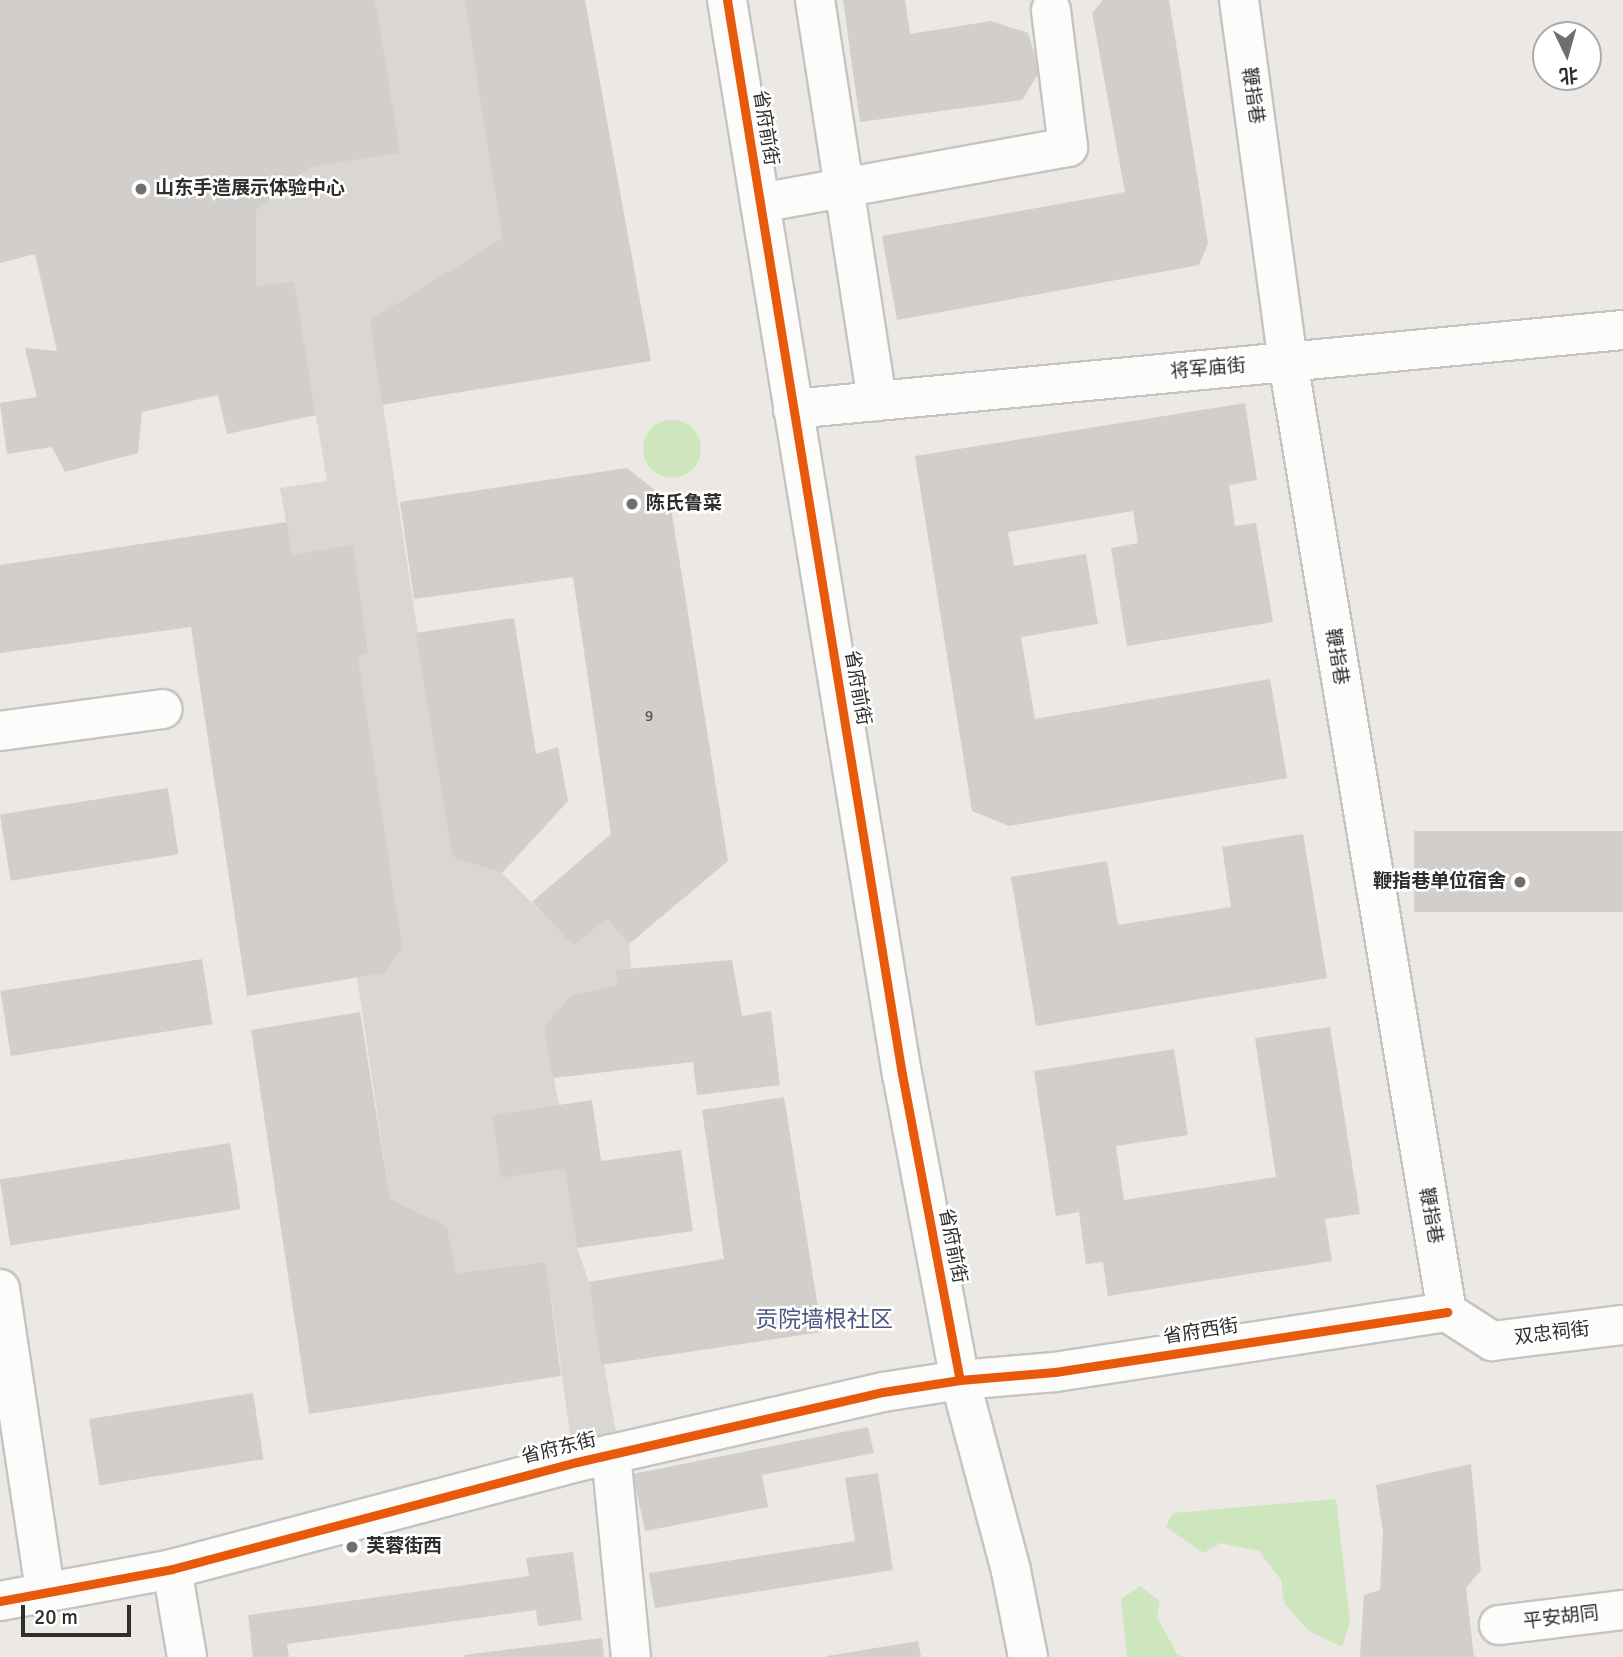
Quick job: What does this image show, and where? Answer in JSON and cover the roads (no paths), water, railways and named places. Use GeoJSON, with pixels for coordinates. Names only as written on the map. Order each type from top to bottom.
{"type":"FeatureCollection","features":[{"type":"Feature","properties":{"kind":"street","name":"省府前街"},"geometry":{"type":"LineString","coordinates":[[727,0],[902,1074],[960,1380],[1011,1571],[1028,1657]]}},
{"type":"Feature","properties":{"kind":"street"},"geometry":{"type":"LineString","coordinates":[[815,0],[877,401]]}},
{"type":"Feature","properties":{"kind":"street","name":"鞭指巷"},"geometry":{"type":"LineString","coordinates":[[1239,0],[1288,362],[1447,1312]]}},
{"type":"Feature","properties":{"kind":"street"},"geometry":{"type":"LineString","coordinates":[[760,203],[1068,147],[1051,10]]}},
{"type":"Feature","properties":{"kind":"street","name":"将军庙街"},"geometry":{"type":"LineString","coordinates":[[793,410],[1623,330]]}},
{"type":"Feature","properties":{"kind":"street"},"geometry":{"type":"LineString","coordinates":[[0,731],[163,709]]}},
{"type":"Feature","properties":{"kind":"street"},"geometry":{"type":"LineString","coordinates":[[0,1289],[45,1590]]}},
{"type":"Feature","properties":{"kind":"street","name":"双忠祠街"},"geometry":{"type":"LineString","coordinates":[[1447,1312],[1492,1341],[1623,1325]]}},
{"type":"Feature","properties":{"kind":"street","name":"省府西街"},"geometry":{"type":"LineString","coordinates":[[960,1380],[1055,1372],[1447,1312]]}},
{"type":"Feature","properties":{"kind":"street","name":"省府东街"},"geometry":{"type":"LineString","coordinates":[[0,1601],[45,1590],[172,1569],[611,1454],[883,1392],[960,1380]]}},
{"type":"Feature","properties":{"kind":"street"},"geometry":{"type":"LineString","coordinates":[[611,1454],[631,1657]]}},
{"type":"Feature","properties":{"kind":"street"},"geometry":{"type":"LineString","coordinates":[[172,1569],[187,1657]]}},
{"type":"Feature","properties":{"kind":"street","name":"平安胡同"},"geometry":{"type":"LineString","coordinates":[[1499,1625],[1623,1610]]}},
{"type":"Feature","properties":{"kind":"place","name":"山东手造展示体验中心"},"geometry":{"type":"Point","coordinates":[141,189]}},
{"type":"Feature","properties":{"kind":"place","name":"陈氏鲁菜"},"geometry":{"type":"Point","coordinates":[632,504]}},
{"type":"Feature","properties":{"kind":"place","name":"鞭指巷单位宿舍"},"geometry":{"type":"Point","coordinates":[1520,882]}},
{"type":"Feature","properties":{"kind":"place","name":"芙蓉街西"},"geometry":{"type":"Point","coordinates":[352,1547]}},
{"type":"Feature","properties":{"kind":"district","name":"贡院墙根社区"},"geometry":{"type":"Point","coordinates":[824,1320]}}]}
